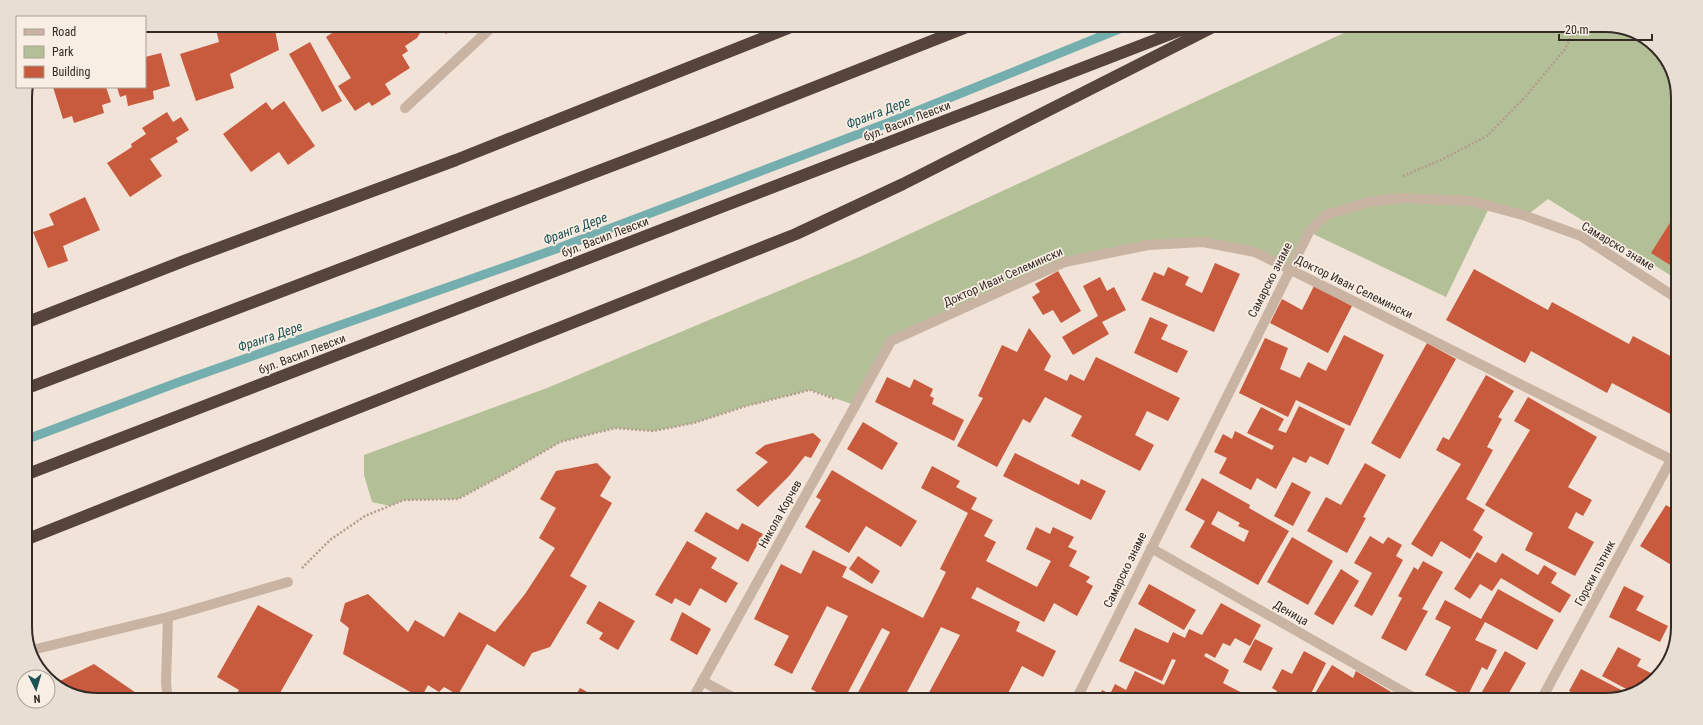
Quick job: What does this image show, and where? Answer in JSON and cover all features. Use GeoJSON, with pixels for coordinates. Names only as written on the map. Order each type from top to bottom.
{"type":"FeatureCollection","features":[{"type":"Feature","properties":{"kind":"highway"},"geometry":{"type":"LineString","coordinates":[[32,320],[189,259],[456,160],[778,32]]}},
{"type":"Feature","properties":{"kind":"highway"},"geometry":{"type":"LineString","coordinates":[[32,387],[691,135],[954,32]]}},
{"type":"Feature","properties":{"kind":"highway","name":"бул. Васил Левски"},"geometry":{"type":"LineString","coordinates":[[32,472],[1176,32]]}},
{"type":"Feature","properties":{"kind":"highway"},"geometry":{"type":"LineString","coordinates":[[32,537],[802,231],[903,184],[1202,32]]}},
{"type":"Feature","properties":{"kind":"street"},"geometry":{"type":"LineString","coordinates":[[405,108],[486,32]]}},
{"type":"Feature","properties":{"kind":"street","name":"Самарско знаме"},"geometry":{"type":"LineString","coordinates":[[1079,693],[1309,232],[1326,215],[1368,202],[1402,198],[1471,201],[1526,216],[1581,236],[1671,294]]}},
{"type":"Feature","properties":{"kind":"street","name":"Доктор Иван Селемински"},"geometry":{"type":"LineString","coordinates":[[891,341],[1065,262],[1148,245],[1203,242],[1255,252],[1671,458]]}},
{"type":"Feature","properties":{"kind":"street","name":"Никола Корчев"},"geometry":{"type":"LineString","coordinates":[[696,693],[891,341]]}},
{"type":"Feature","properties":{"kind":"street","name":"Горски пътник"},"geometry":{"type":"LineString","coordinates":[[1545,693],[1671,467]]}},
{"type":"Feature","properties":{"kind":"street","name":"Деница"},"geometry":{"type":"LineString","coordinates":[[1151,548],[1406,693]]}},
{"type":"Feature","properties":{"kind":"street"},"geometry":{"type":"LineString","coordinates":[[36,649],[168,617],[288,582]]}},
{"type":"Feature","properties":{"kind":"street"},"geometry":{"type":"LineString","coordinates":[[167,693],[166,683],[168,617]]}},
{"type":"Feature","properties":{"kind":"street"},"geometry":{"type":"LineString","coordinates":[[702,681],[725,693]]}},
{"type":"Feature","properties":{"kind":"path"},"geometry":{"type":"LineString","coordinates":[[1399,179],[1443,159],[1487,136],[1526,96],[1565,49],[1574,32]]}},
{"type":"Feature","properties":{"kind":"path"},"geometry":{"type":"LineString","coordinates":[[288,582],[330,540],[365,516],[404,500],[458,498],[510,471],[560,442],[616,428],[653,431],[694,423],[746,406],[810,390],[855,405]]}},
{"type":"Feature","properties":{"kind":"green space"},"geometry":{"type":"Polygon","coordinates":[[[1346,32],[1618,33],[1638,41],[1652,51],[1662,65],[1670,85],[1671,276],[1548,199],[1526,216],[1490,206],[1446,297],[1309,232],[1290,269],[1255,252],[1203,242],[1065,262],[891,341],[855,405],[810,390],[746,406],[694,423],[653,431],[615,428],[560,442],[458,499],[404,500],[390,506],[372,502],[364,475],[364,455],[547,388],[862,256],[1346,32]]]}},
{"type":"Feature","properties":{"kind":"building"},"geometry":{"type":"Polygon","coordinates":[[[217,32],[275,32],[279,50],[230,74],[234,88],[196,101],[180,54],[219,42],[217,32]]]}},
{"type":"Feature","properties":{"kind":"building"},"geometry":{"type":"Polygon","coordinates":[[[334,32],[421,32],[417,38],[405,46],[408,51],[402,55],[410,68],[385,84],[391,94],[372,106],[369,102],[355,111],[338,86],[351,78],[326,37],[334,32]]]}},
{"type":"Feature","properties":{"kind":"building"},"geometry":{"type":"Polygon","coordinates":[[[310,42],[342,101],[322,112],[289,54],[310,42]]]}},
{"type":"Feature","properties":{"kind":"building"},"geometry":{"type":"Polygon","coordinates":[[[161,53],[170,86],[153,91],[154,99],[128,106],[126,95],[120,97],[117,88],[146,88],[146,57],[161,53]]]}},
{"type":"Feature","properties":{"kind":"building"},"geometry":{"type":"Polygon","coordinates":[[[53,88],[106,88],[111,102],[102,105],[104,113],[74,123],[72,116],[63,119],[53,88]]]}},
{"type":"Feature","properties":{"kind":"building"},"geometry":{"type":"Polygon","coordinates":[[[284,101],[315,146],[288,165],[279,152],[251,172],[223,134],[266,102],[272,110],[284,101]]]}},
{"type":"Feature","properties":{"kind":"building"},"geometry":{"type":"Polygon","coordinates":[[[167,112],[173,122],[181,117],[189,130],[176,138],[178,142],[150,159],[162,176],[130,197],[107,163],[132,147],[131,144],[146,134],[142,128],[167,112]]]}},
{"type":"Feature","properties":{"kind":"building"},"geometry":{"type":"Polygon","coordinates":[[[85,197],[100,230],[63,246],[68,261],[48,268],[33,232],[54,225],[49,214],[85,197]]]}},
{"type":"Feature","properties":{"kind":"building"},"geometry":{"type":"Polygon","coordinates":[[[1671,221],[1671,266],[1651,253],[1671,221]]]}},
{"type":"Feature","properties":{"kind":"building"},"geometry":{"type":"Polygon","coordinates":[[[1215,263],[1240,274],[1214,332],[1141,300],[1154,272],[1164,276],[1168,267],[1189,277],[1185,285],[1202,293],[1215,263]]]}},
{"type":"Feature","properties":{"kind":"building"},"geometry":{"type":"Polygon","coordinates":[[[1474,269],[1548,310],[1552,302],[1629,344],[1633,336],[1671,356],[1671,414],[1612,383],[1607,393],[1531,351],[1525,363],[1446,320],[1474,269]]]}},
{"type":"Feature","properties":{"kind":"building"},"geometry":{"type":"Polygon","coordinates":[[[1058,271],[1081,311],[1061,323],[1053,310],[1043,315],[1032,297],[1040,292],[1035,284],[1058,271]]]}},
{"type":"Feature","properties":{"kind":"building"},"geometry":{"type":"Polygon","coordinates":[[[1100,277],[1107,291],[1114,287],[1126,310],[1102,322],[1109,334],[1073,355],[1062,337],[1098,316],[1083,286],[1100,277]]]}},
{"type":"Feature","properties":{"kind":"building"},"geometry":{"type":"Polygon","coordinates":[[[1314,286],[1352,306],[1328,353],[1270,323],[1282,299],[1302,310],[1314,286]]]}},
{"type":"Feature","properties":{"kind":"building"},"geometry":{"type":"Polygon","coordinates":[[[1150,317],[1168,325],[1161,339],[1188,351],[1177,373],[1134,353],[1150,317]]]}},
{"type":"Feature","properties":{"kind":"building"},"geometry":{"type":"Polygon","coordinates":[[[1029,328],[1051,356],[1044,370],[1067,381],[1070,374],[1084,381],[1096,357],[1180,398],[1168,421],[1147,411],[1135,435],[1154,445],[1140,471],[1071,436],[1082,416],[1045,397],[1030,423],[1023,419],[997,467],[957,446],[983,398],[978,396],[1002,345],[1017,352],[1029,328]]]}},
{"type":"Feature","properties":{"kind":"building"},"geometry":{"type":"Polygon","coordinates":[[[1344,335],[1384,355],[1350,426],[1296,400],[1288,417],[1239,393],[1265,338],[1288,348],[1280,369],[1300,378],[1308,362],[1326,371],[1344,335]]]}},
{"type":"Feature","properties":{"kind":"building"},"geometry":{"type":"Polygon","coordinates":[[[1427,343],[1456,359],[1400,459],[1371,443],[1427,343]]]}},
{"type":"Feature","properties":{"kind":"building"},"geometry":{"type":"Polygon","coordinates":[[[1486,375],[1514,391],[1498,417],[1502,419],[1487,447],[1493,450],[1466,499],[1485,510],[1473,530],[1483,537],[1470,559],[1441,541],[1432,557],[1411,544],[1461,464],[1436,450],[1443,437],[1449,440],[1486,375]]]}},
{"type":"Feature","properties":{"kind":"building"},"geometry":{"type":"Polygon","coordinates":[[[887,377],[910,388],[914,379],[933,389],[930,396],[934,398],[932,404],[964,420],[954,441],[875,402],[887,377]]]}},
{"type":"Feature","properties":{"kind":"building"},"geometry":{"type":"Polygon","coordinates":[[[1528,397],[1597,437],[1568,487],[1592,500],[1583,516],[1576,512],[1568,528],[1594,542],[1575,576],[1525,550],[1533,533],[1485,505],[1530,430],[1514,421],[1528,397]]]}},
{"type":"Feature","properties":{"kind":"building"},"geometry":{"type":"Polygon","coordinates":[[[1299,406],[1345,429],[1328,465],[1310,456],[1306,463],[1293,457],[1276,489],[1257,478],[1251,490],[1219,473],[1227,458],[1214,452],[1223,434],[1232,439],[1235,431],[1272,450],[1274,446],[1247,433],[1261,407],[1284,419],[1278,430],[1286,433],[1299,406]]]}},
{"type":"Feature","properties":{"kind":"building"},"geometry":{"type":"Polygon","coordinates":[[[863,422],[898,443],[882,470],[847,449],[863,422]]]}},
{"type":"Feature","properties":{"kind":"building"},"geometry":{"type":"Polygon","coordinates":[[[813,433],[821,440],[811,458],[805,456],[789,476],[758,507],[736,490],[768,462],[755,453],[765,445],[813,433]]]}},
{"type":"Feature","properties":{"kind":"building"},"geometry":{"type":"Polygon","coordinates":[[[1015,453],[1079,485],[1081,479],[1106,491],[1091,520],[1003,476],[1015,453]]]}},
{"type":"Feature","properties":{"kind":"building"},"geometry":{"type":"Polygon","coordinates":[[[597,463],[611,477],[600,496],[612,503],[570,576],[587,586],[550,647],[532,653],[524,667],[487,644],[459,693],[454,693],[444,687],[439,692],[428,685],[424,693],[412,693],[343,654],[349,628],[340,621],[345,603],[368,594],[408,632],[415,620],[444,637],[459,612],[495,632],[525,594],[555,548],[539,538],[556,508],[540,499],[556,471],[597,463]]]}},
{"type":"Feature","properties":{"kind":"building"},"geometry":{"type":"Polygon","coordinates":[[[1365,463],[1386,475],[1363,517],[1366,518],[1347,553],[1307,531],[1326,497],[1341,505],[1365,463]]]}},
{"type":"Feature","properties":{"kind":"building"},"geometry":{"type":"Polygon","coordinates":[[[932,466],[960,481],[956,487],[977,498],[971,509],[993,520],[984,536],[996,542],[986,561],[1037,587],[1051,561],[1026,549],[1036,527],[1050,534],[1053,527],[1074,537],[1068,547],[1077,551],[1069,566],[1090,577],[1086,582],[1093,586],[1077,616],[1054,603],[1044,622],[977,587],[971,598],[1020,622],[1016,631],[1056,651],[1043,677],[1022,666],[1008,693],[929,693],[960,635],[941,627],[907,693],[858,693],[890,632],[882,628],[848,693],[818,693],[811,689],[848,616],[827,606],[792,674],[774,665],[789,636],[754,619],[781,564],[801,574],[813,550],[847,567],[842,577],[923,618],[946,572],[940,569],[968,513],[921,488],[932,466]]]}},
{"type":"Feature","properties":{"kind":"building"},"geometry":{"type":"Polygon","coordinates":[[[832,470],[917,521],[901,547],[866,526],[849,553],[805,527],[821,500],[816,497],[832,470]]]}},
{"type":"Feature","properties":{"kind":"building"},"geometry":{"type":"Polygon","coordinates":[[[1202,478],[1250,505],[1249,508],[1289,531],[1258,585],[1190,547],[1205,521],[1185,510],[1202,478]],[[1218,511],[1211,524],[1244,542],[1249,531],[1238,526],[1240,523],[1218,511]]]}},
{"type":"Feature","properties":{"kind":"building"},"geometry":{"type":"Polygon","coordinates":[[[1292,482],[1311,492],[1293,526],[1274,516],[1292,482]]]}},
{"type":"Feature","properties":{"kind":"building"},"geometry":{"type":"Polygon","coordinates":[[[1666,505],[1671,508],[1671,565],[1640,546],[1666,505]]]}},
{"type":"Feature","properties":{"kind":"building"},"geometry":{"type":"Polygon","coordinates":[[[706,512],[738,530],[742,523],[763,534],[748,562],[694,531],[706,512]]]}},
{"type":"Feature","properties":{"kind":"building"},"geometry":{"type":"Polygon","coordinates":[[[1370,536],[1383,544],[1388,537],[1402,545],[1396,556],[1403,560],[1372,616],[1354,606],[1372,573],[1354,563],[1370,536]]]}},
{"type":"Feature","properties":{"kind":"building"},"geometry":{"type":"Polygon","coordinates":[[[1292,537],[1333,561],[1308,605],[1267,582],[1292,537]]]}},
{"type":"Feature","properties":{"kind":"building"},"geometry":{"type":"Polygon","coordinates":[[[687,541],[717,558],[711,568],[738,583],[726,603],[700,588],[690,606],[675,598],[672,604],[655,595],[687,541]]]}},
{"type":"Feature","properties":{"kind":"building"},"geometry":{"type":"Polygon","coordinates":[[[1477,552],[1496,563],[1502,553],[1538,575],[1544,565],[1557,573],[1551,583],[1571,595],[1560,613],[1501,578],[1492,591],[1480,584],[1470,599],[1454,589],[1477,552]]]}},
{"type":"Feature","properties":{"kind":"building"},"geometry":{"type":"Polygon","coordinates":[[[858,556],[880,571],[872,584],[849,569],[858,556]]]}},
{"type":"Feature","properties":{"kind":"building"},"geometry":{"type":"Polygon","coordinates":[[[1423,561],[1443,572],[1422,609],[1428,611],[1406,651],[1381,638],[1402,598],[1398,596],[1414,567],[1418,570],[1423,561]]]}},
{"type":"Feature","properties":{"kind":"building"},"geometry":{"type":"Polygon","coordinates":[[[1341,569],[1359,581],[1333,625],[1314,614],[1341,569]]]}},
{"type":"Feature","properties":{"kind":"building"},"geometry":{"type":"Polygon","coordinates":[[[1149,584],[1196,610],[1184,630],[1138,604],[1149,584]]]}},
{"type":"Feature","properties":{"kind":"building"},"geometry":{"type":"Polygon","coordinates":[[[1624,586],[1644,596],[1636,610],[1668,626],[1660,642],[1609,617],[1624,586]]]}},
{"type":"Feature","properties":{"kind":"building"},"geometry":{"type":"Polygon","coordinates":[[[1498,589],[1554,620],[1537,650],[1485,622],[1475,640],[1497,650],[1487,670],[1482,667],[1469,693],[1459,693],[1425,675],[1451,627],[1435,619],[1445,600],[1481,619],[1498,589]]]}},
{"type":"Feature","properties":{"kind":"building"},"geometry":{"type":"Polygon","coordinates":[[[599,601],[635,621],[618,650],[599,639],[603,633],[586,623],[599,601]]]}},
{"type":"Feature","properties":{"kind":"building"},"geometry":{"type":"Polygon","coordinates":[[[1221,603],[1261,625],[1250,646],[1235,638],[1230,646],[1223,643],[1215,658],[1206,653],[1204,656],[1229,670],[1223,683],[1242,693],[1110,693],[1115,684],[1126,690],[1135,671],[1164,685],[1176,660],[1172,659],[1162,681],[1119,661],[1135,628],[1168,643],[1173,632],[1185,638],[1189,629],[1202,635],[1221,603]]]}},
{"type":"Feature","properties":{"kind":"building"},"geometry":{"type":"Polygon","coordinates":[[[258,605],[313,635],[280,693],[237,693],[239,690],[217,677],[258,605]]]}},
{"type":"Feature","properties":{"kind":"building"},"geometry":{"type":"Polygon","coordinates":[[[682,612],[711,629],[697,655],[670,640],[682,612]]]}},
{"type":"Feature","properties":{"kind":"building"},"geometry":{"type":"Polygon","coordinates":[[[1255,639],[1273,648],[1261,671],[1243,662],[1255,639]]]}},
{"type":"Feature","properties":{"kind":"building"},"geometry":{"type":"Polygon","coordinates":[[[1618,647],[1641,659],[1637,666],[1652,673],[1642,682],[1626,689],[1602,676],[1618,647]]]}},
{"type":"Feature","properties":{"kind":"building"},"geometry":{"type":"Polygon","coordinates":[[[1304,651],[1326,663],[1311,693],[1276,693],[1277,691],[1272,688],[1282,669],[1292,674],[1304,651]]]}},
{"type":"Feature","properties":{"kind":"building"},"geometry":{"type":"Polygon","coordinates":[[[1505,651],[1526,663],[1509,693],[1481,693],[1505,651]]]}},
{"type":"Feature","properties":{"kind":"building"},"geometry":{"type":"Polygon","coordinates":[[[94,664],[136,693],[85,692],[60,681],[94,664]]]}},
{"type":"Feature","properties":{"kind":"building"},"geometry":{"type":"Polygon","coordinates":[[[1332,665],[1353,678],[1356,671],[1393,693],[1315,693],[1332,665]]]}},
{"type":"Feature","properties":{"kind":"building"},"geometry":{"type":"Polygon","coordinates":[[[1581,669],[1622,690],[1605,693],[1573,693],[1569,691],[1581,669]]]}},
{"type":"Feature","properties":{"kind":"building"},"geometry":{"type":"Polygon","coordinates":[[[580,688],[589,693],[577,693],[580,688]]]}},
{"type":"Feature","properties":{"kind":"building"},"geometry":{"type":"Polygon","coordinates":[[[1102,690],[1108,693],[1100,693],[1102,690]]]}},
{"type":"Feature","properties":{"kind":"waterway","name":"Франга Дере"},"geometry":{"type":"LineString","coordinates":[[32,437],[179,382],[556,249],[885,124],[1112,32]]}}]}
